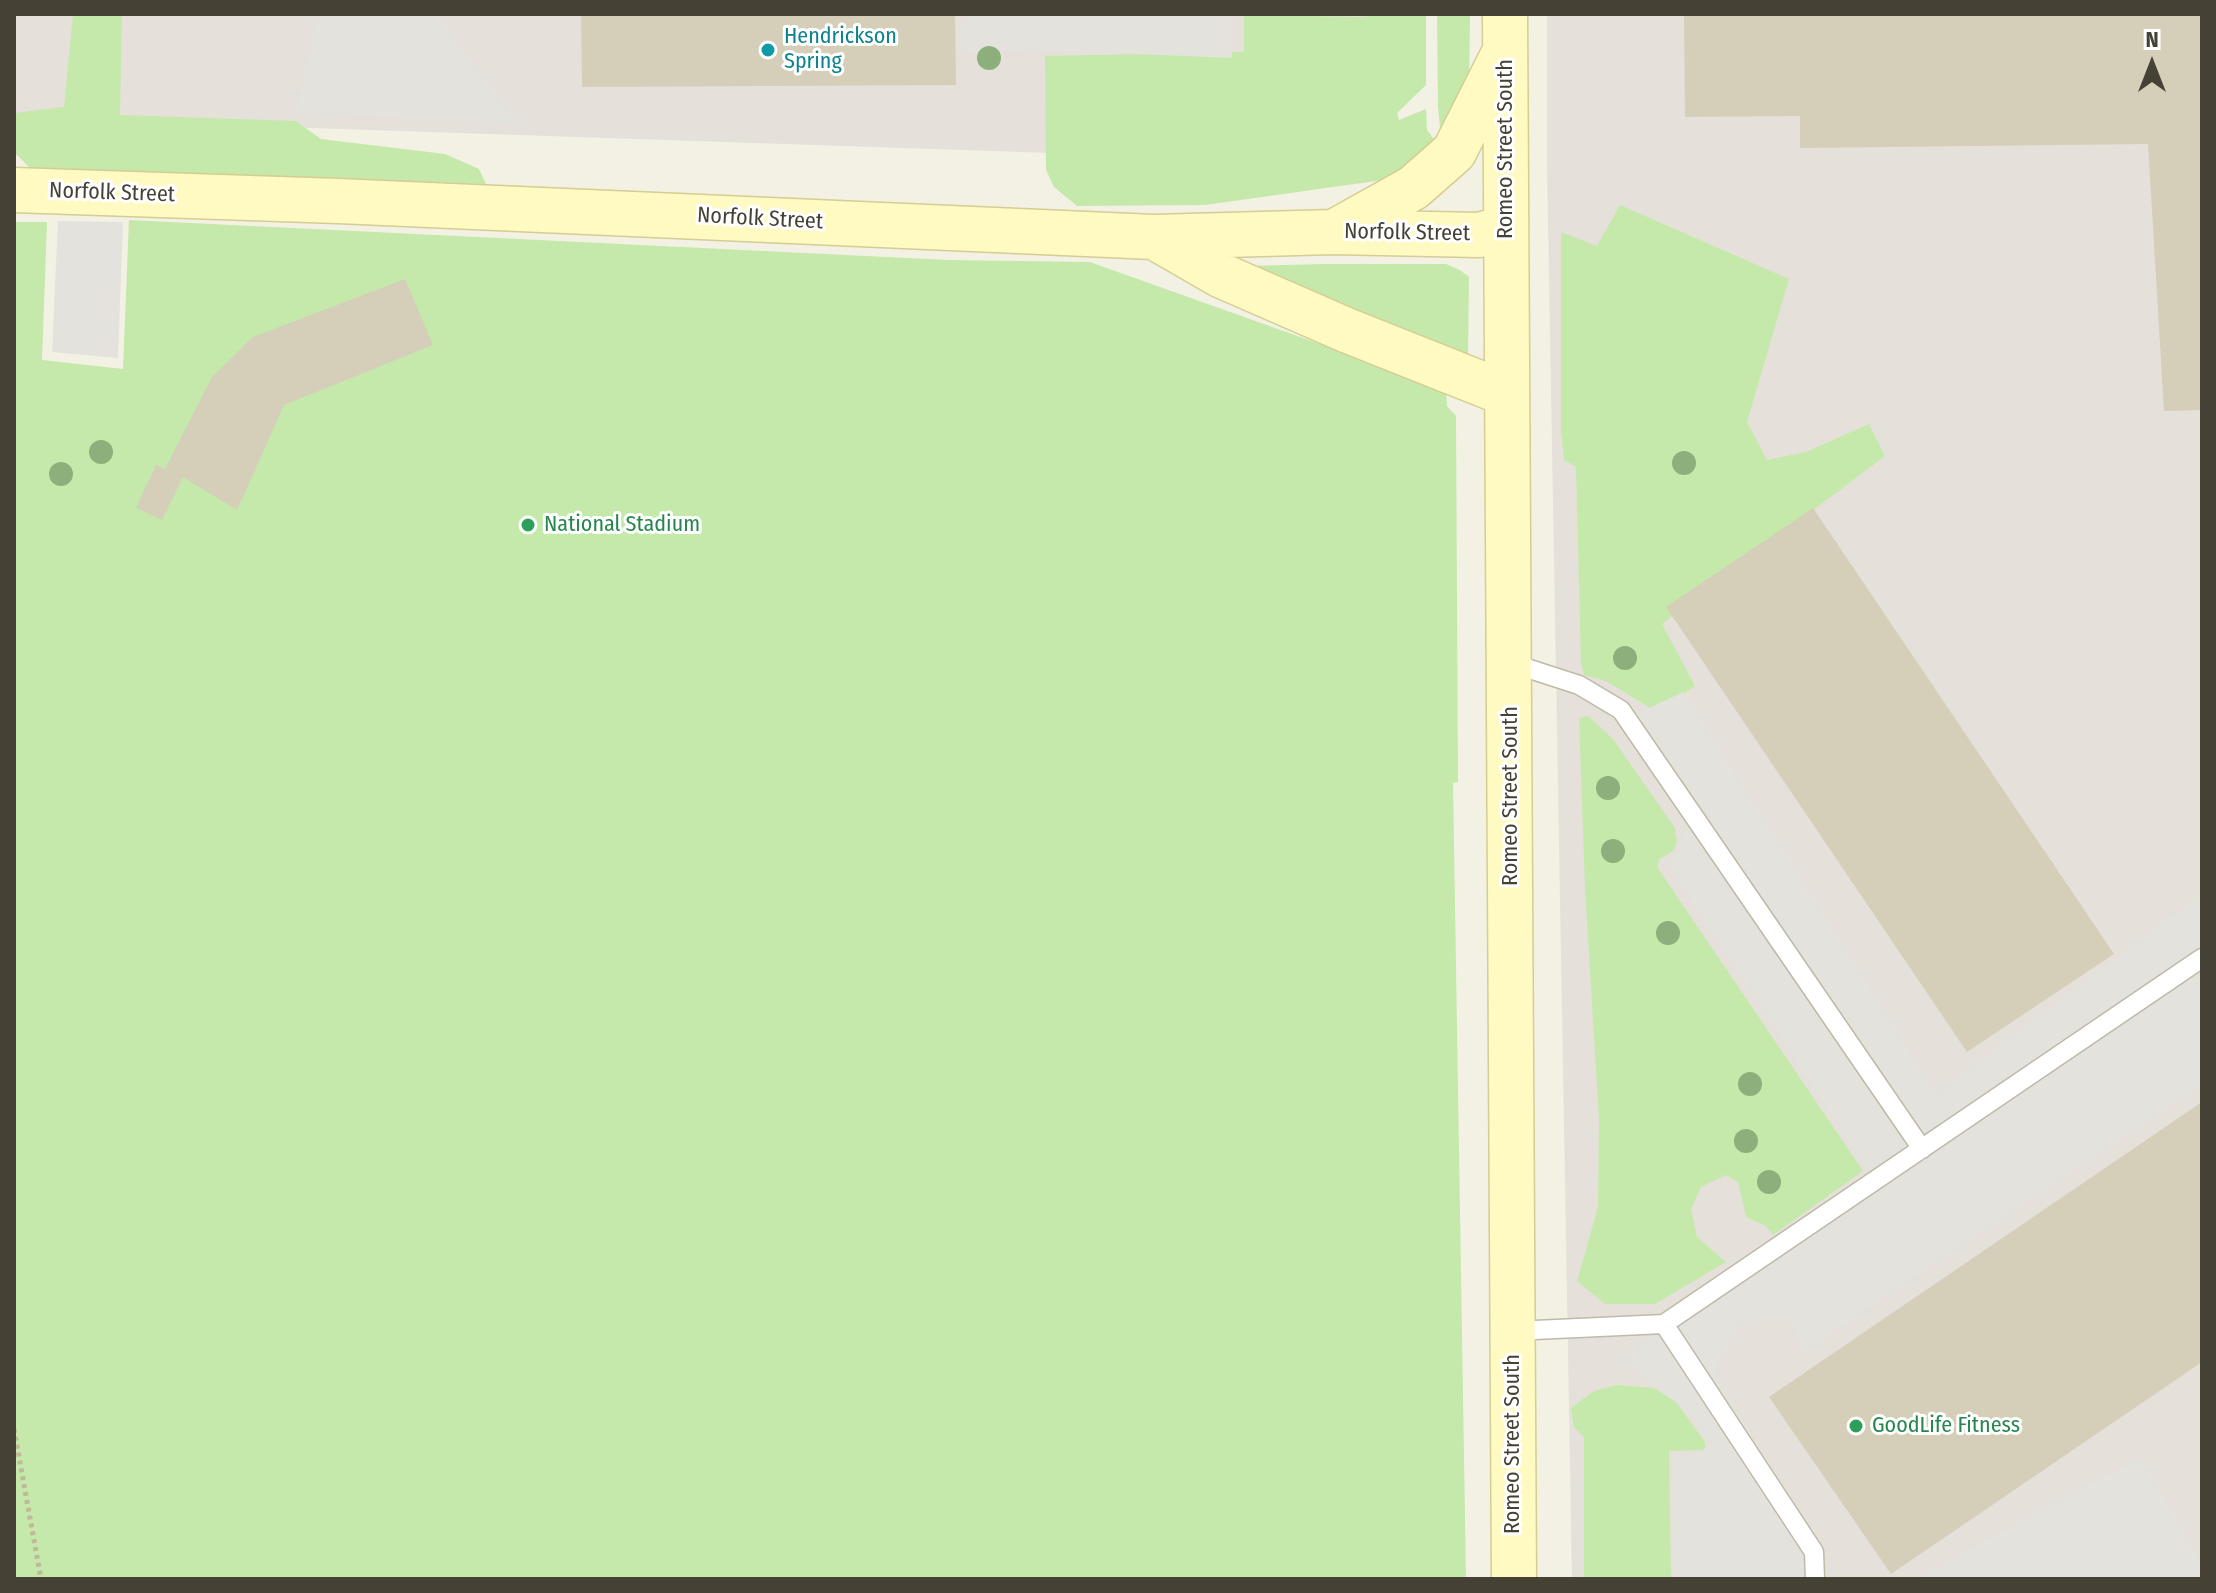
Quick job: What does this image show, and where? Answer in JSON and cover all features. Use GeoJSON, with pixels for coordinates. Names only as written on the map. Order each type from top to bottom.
{"type":"FeatureCollection","features":[{"type":"Feature","properties":{"kind":"street","name":"Romeo Street South"},"geometry":{"type":"LineString","coordinates":[[1506,31],[1514,1579]]}},
{"type":"Feature","properties":{"kind":"street"},"geometry":{"type":"LineString","coordinates":[[1333,232],[1413,188],[1454,152],[1506,31]]}},
{"type":"Feature","properties":{"kind":"street","name":"Norfolk Street"},"geometry":{"type":"LineString","coordinates":[[14,190],[354,201],[1154,237],[1333,232],[1479,235],[1505,228]]}},
{"type":"Feature","properties":{"kind":"street"},"geometry":{"type":"LineString","coordinates":[[1154,237],[1220,275],[1346,330],[1507,394]]}},
{"type":"Feature","properties":{"kind":"lane"},"geometry":{"type":"LineString","coordinates":[[1511,663],[1579,685],[1621,710],[1922,1149]]}},
{"type":"Feature","properties":{"kind":"lane"},"geometry":{"type":"LineString","coordinates":[[1513,1331],[1664,1324],[2202,958]]}},
{"type":"Feature","properties":{"kind":"lane"},"geometry":{"type":"LineString","coordinates":[[1664,1324],[1814,1552],[1815,1579]]}},
{"type":"Feature","properties":{"kind":"path"},"geometry":{"type":"LineString","coordinates":[[14,1429],[41,1579]]}},
{"type":"Feature","properties":{"kind":"shaded area"},"geometry":{"type":"Polygon","coordinates":[[[14,14],[1425,14],[1426,71],[1169,157],[14,118],[14,14]]]}},
{"type":"Feature","properties":{"kind":"shaded area"},"geometry":{"type":"Polygon","coordinates":[[[319,14],[430,14],[438,19],[518,123],[296,112],[319,14]]]}},
{"type":"Feature","properties":{"kind":"shaded area"},"geometry":{"type":"Polygon","coordinates":[[[975,14],[1231,14],[1232,58],[1040,50],[962,53],[962,28],[975,14]]]}},
{"type":"Feature","properties":{"kind":"shaded area"},"geometry":{"type":"Polygon","coordinates":[[[1547,14],[2202,14],[2202,1579],[1572,1579],[1547,165],[1547,14]]]}},
{"type":"Feature","properties":{"kind":"shaded area"},"geometry":{"type":"Polygon","coordinates":[[[58,221],[123,222],[118,358],[52,352],[58,221]]]}},
{"type":"Feature","properties":{"kind":"shaded area"},"geometry":{"type":"Polygon","coordinates":[[[1683,692],[1936,1095],[2202,893],[2202,1084],[1803,1352],[1792,1320],[1742,1321],[1714,1368],[1833,1579],[1674,1579],[1674,1455],[1701,1452],[1710,1442],[1693,1416],[1625,1361],[1682,1299],[1869,1172],[1667,863],[1682,847],[1684,822],[1618,723],[1683,692]]]}},
{"type":"Feature","properties":{"kind":"shaded area"},"geometry":{"type":"Polygon","coordinates":[[[2140,1458],[2202,1564],[2202,1579],[1915,1579],[2140,1458]]]}},
{"type":"Feature","properties":{"kind":"green space"},"geometry":{"type":"Polygon","coordinates":[[[73,14],[122,14],[120,115],[296,121],[321,139],[445,154],[479,169],[486,184],[261,179],[31,169],[14,152],[14,113],[64,107],[73,14]]]}},
{"type":"Feature","properties":{"kind":"green space"},"geometry":{"type":"Polygon","coordinates":[[[1368,14],[1426,14],[1426,85],[1397,113],[1399,120],[1426,109],[1427,130],[1439,146],[1398,175],[1376,181],[1205,205],[1077,206],[1054,187],[1046,170],[1045,56],[1244,52],[1244,15],[1366,17],[1368,14]]]}},
{"type":"Feature","properties":{"kind":"green space"},"geometry":{"type":"Polygon","coordinates":[[[1437,14],[1470,14],[1469,90],[1445,135],[1440,128],[1438,107],[1437,14]]]}},
{"type":"Feature","properties":{"kind":"green space"},"geometry":{"type":"Polygon","coordinates":[[[1620,205],[1789,279],[1747,422],[1767,460],[1806,452],[1869,424],[1885,456],[1662,624],[1695,686],[1661,709],[1652,709],[1606,681],[1584,675],[1581,663],[1576,467],[1564,460],[1561,432],[1561,232],[1597,246],[1620,205]]]}},
{"type":"Feature","properties":{"kind":"green space"},"geometry":{"type":"Polygon","coordinates":[[[129,220],[948,260],[1090,262],[1446,389],[1447,406],[1456,416],[1458,782],[1453,783],[1466,1579],[14,1579],[14,222],[47,222],[42,360],[123,369],[129,220]]]}},
{"type":"Feature","properties":{"kind":"green space"},"geometry":{"type":"Polygon","coordinates":[[[1446,264],[1460,270],[1469,277],[1468,355],[1243,266],[1446,264]]]}},
{"type":"Feature","properties":{"kind":"green space"},"geometry":{"type":"Polygon","coordinates":[[[1588,716],[1613,739],[1675,828],[1677,842],[1673,851],[1660,859],[1657,867],[1863,1171],[1773,1235],[1766,1226],[1746,1217],[1738,1182],[1726,1175],[1701,1187],[1691,1209],[1697,1237],[1726,1262],[1655,1304],[1605,1304],[1577,1281],[1598,1207],[1599,1119],[1585,889],[1579,718],[1588,716]]]}},
{"type":"Feature","properties":{"kind":"green space"},"geometry":{"type":"Polygon","coordinates":[[[1617,1385],[1654,1388],[1676,1402],[1705,1442],[1705,1450],[1669,1451],[1671,1579],[1584,1579],[1584,1437],[1574,1427],[1571,1408],[1594,1391],[1617,1385]]]}},
{"type":"Feature","properties":{"kind":"building","name":"Hendrickson Spring"},"geometry":{"type":"Polygon","coordinates":[[[581,14],[955,14],[956,85],[582,87],[581,14]]]}},
{"type":"Feature","properties":{"kind":"building"},"geometry":{"type":"Polygon","coordinates":[[[1684,14],[2202,14],[2202,410],[2164,411],[2148,144],[1800,148],[1800,116],[1685,117],[1684,14]]]}},
{"type":"Feature","properties":{"kind":"building"},"geometry":{"type":"Polygon","coordinates":[[[405,279],[433,345],[284,405],[237,510],[183,477],[162,520],[136,508],[156,465],[165,469],[212,377],[253,337],[405,279]]]}},
{"type":"Feature","properties":{"kind":"building"},"geometry":{"type":"Polygon","coordinates":[[[1813,508],[2114,954],[1967,1052],[1666,607],[1813,508]]]}},
{"type":"Feature","properties":{"kind":"building"},"geometry":{"type":"Polygon","coordinates":[[[2202,1102],[2202,1362],[1891,1574],[1769,1397],[2202,1102]]]}},
{"type":"Feature","properties":{"kind":"place","name":"Hendrickson Spring"},"geometry":{"type":"Point","coordinates":[768,50]}},
{"type":"Feature","properties":{"kind":"place","name":"National Stadium"},"geometry":{"type":"Point","coordinates":[528,525]}},
{"type":"Feature","properties":{"kind":"place","name":"GoodLife Fitness"},"geometry":{"type":"Point","coordinates":[1856,1426]}}]}
